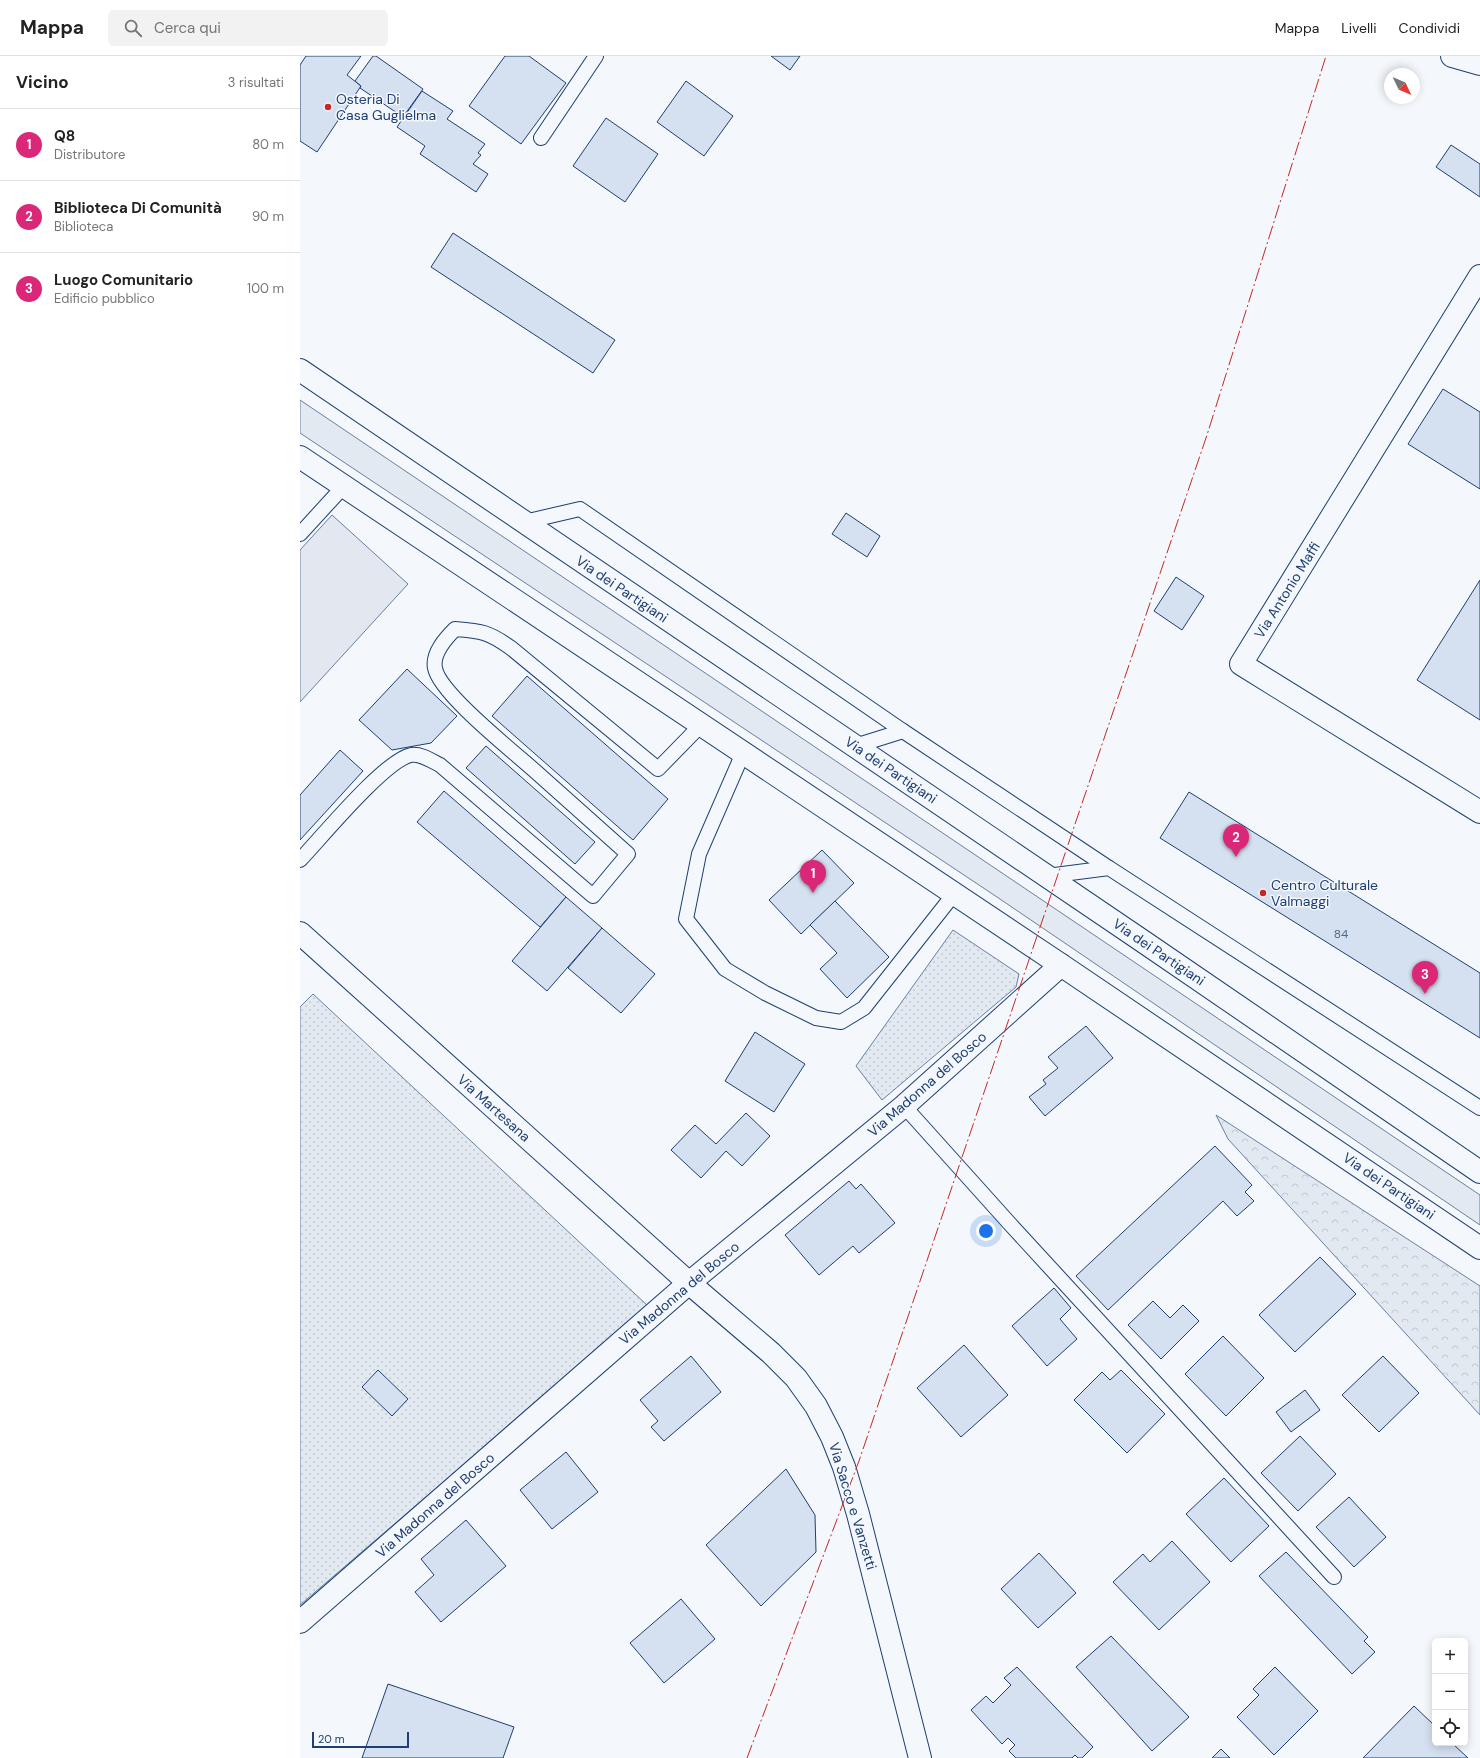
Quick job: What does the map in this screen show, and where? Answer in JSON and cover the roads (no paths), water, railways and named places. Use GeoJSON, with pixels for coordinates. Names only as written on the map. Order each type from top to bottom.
{"type":"FeatureCollection","features":[{"type":"Feature","properties":{"kind":"street"},"geometry":{"type":"LineString","coordinates":[[1452,56],[1480,64]]}},
{"type":"Feature","properties":{"kind":"street","name":"Via Antonio Maffi"},"geometry":{"type":"LineString","coordinates":[[1480,276],[1241,664],[1480,812]]}},
{"type":"Feature","properties":{"kind":"street","name":"Via dei Partigiani"},"geometry":{"type":"LineString","coordinates":[[300,370],[1047,876],[1480,1172]]}},
{"type":"Feature","properties":{"kind":"street","name":"Via dei Partigiani"},"geometry":{"type":"LineString","coordinates":[[300,457],[1061,965],[1480,1248]]}},
{"type":"Feature","properties":{"kind":"street","name":"Via Martesana"},"geometry":{"type":"LineString","coordinates":[[300,932],[689,1283]]}},
{"type":"Feature","properties":{"kind":"street","name":"Via Madonna del Bosco"},"geometry":{"type":"LineString","coordinates":[[300,1622],[689,1283],[904,1106],[1061,965]]}},
{"type":"Feature","properties":{"kind":"street","name":"Via Sacco e Vanzetti"},"geometry":{"type":"LineString","coordinates":[[689,1283],[771,1353],[796,1378],[816,1406],[832,1437],[844,1467],[858,1514],[920,1758]]}},
{"type":"Feature","properties":{"kind":"lane"},"geometry":{"type":"LineString","coordinates":[[541,138],[596,56]]}},
{"type":"Feature","properties":{"kind":"lane"},"geometry":{"type":"LineString","coordinates":[[300,534],[344,486]]}},
{"type":"Feature","properties":{"kind":"lane"},"geometry":{"type":"LineString","coordinates":[[524,522],[580,509],[903,731],[1109,868],[1480,1108]]}},
{"type":"Feature","properties":{"kind":"lane"},"geometry":{"type":"LineString","coordinates":[[300,860],[375,780],[394,763],[411,755],[423,757],[440,765],[593,896],[628,854],[476,719],[447,689],[435,669],[434,661],[445,639],[455,630],[482,631],[497,638],[658,769],[701,725]]}},
{"type":"Feature","properties":{"kind":"lane"},"geometry":{"type":"LineString","coordinates":[[855,746],[903,731]]}},
{"type":"Feature","properties":{"kind":"lane"},"geometry":{"type":"LineString","coordinates":[[743,753],[699,854],[686,919],[725,969],[765,993],[816,1018],[841,1022],[864,1008],[954,894]]}},
{"type":"Feature","properties":{"kind":"lane"},"geometry":{"type":"LineString","coordinates":[[1047,876],[1109,868]]}},
{"type":"Feature","properties":{"kind":"lane"},"geometry":{"type":"LineString","coordinates":[[904,1106],[1334,1577]]}},
{"type":"Feature","properties":{"kind":"place","name":"Osteria Di Casa Guglielma"},"geometry":{"type":"Point","coordinates":[328,107]}},
{"type":"Feature","properties":{"kind":"place","name":"Biblioteca Di Comunità"},"geometry":{"type":"Point","coordinates":[1236,857]}},
{"type":"Feature","properties":{"kind":"place","name":"Q8"},"geometry":{"type":"Point","coordinates":[813,893]}},
{"type":"Feature","properties":{"kind":"place","name":"Centro Culturale Valmaggi"},"geometry":{"type":"Point","coordinates":[1263,893]}},
{"type":"Feature","properties":{"kind":"place","name":"Luogo Comunitario"},"geometry":{"type":"Point","coordinates":[1425,994]}}]}
